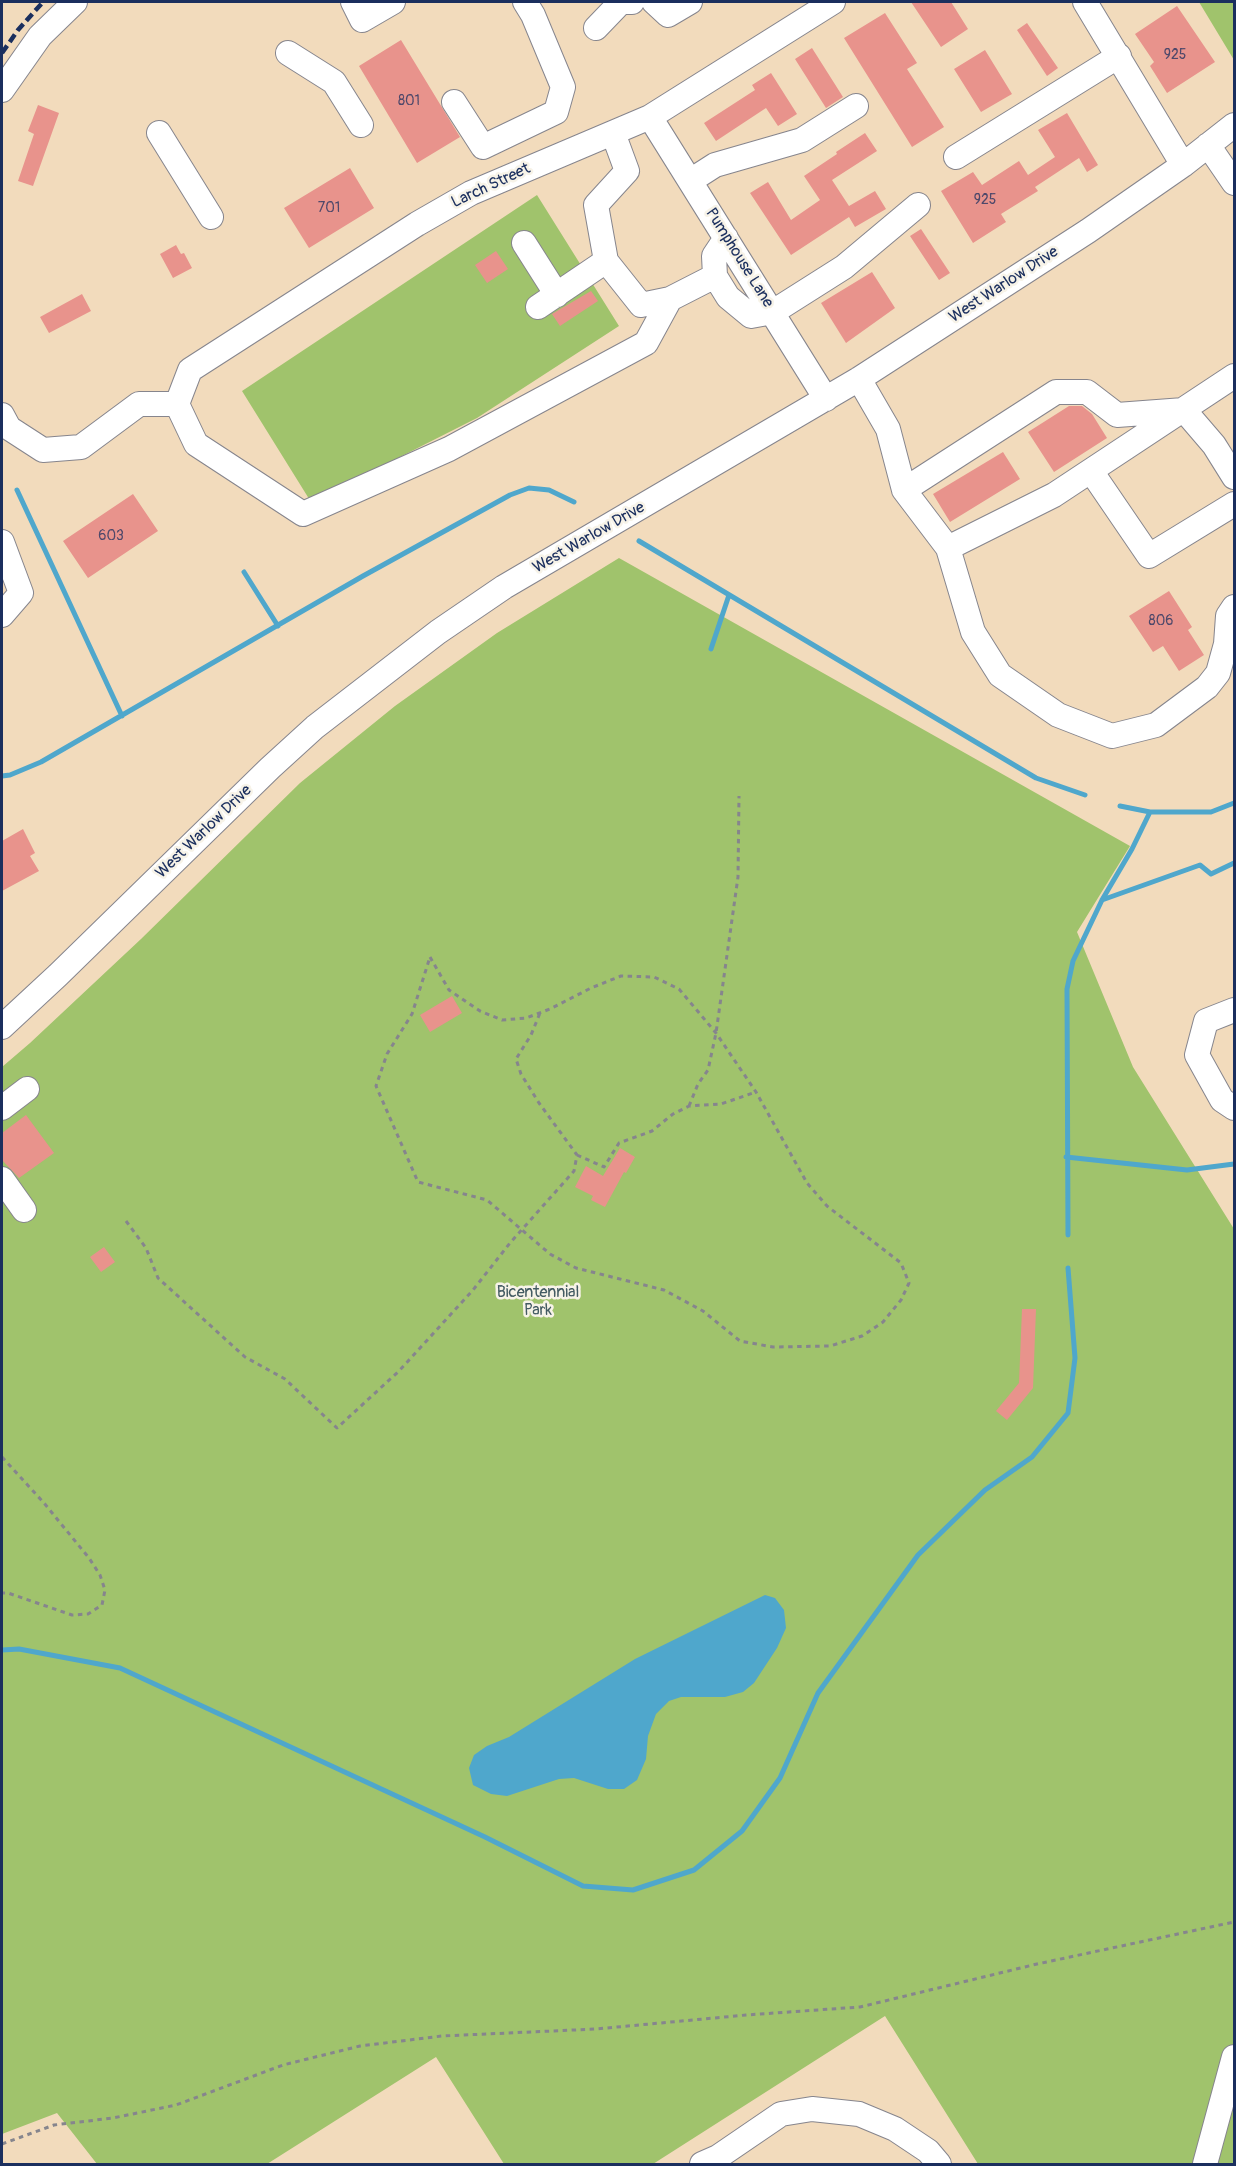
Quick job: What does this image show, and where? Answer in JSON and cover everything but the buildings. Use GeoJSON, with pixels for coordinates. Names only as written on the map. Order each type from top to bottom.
{"type":"FeatureCollection","features":[{"type":"Feature","properties":{"kind":"street"},"geometry":{"type":"LineString","coordinates":[[2,90],[40,36],[75,2]]}},
{"type":"Feature","properties":{"kind":"street"},"geometry":{"type":"LineString","coordinates":[[353,2],[362,20],[393,2]]}},
{"type":"Feature","properties":{"kind":"street"},"geometry":{"type":"LineString","coordinates":[[454,102],[483,147],[556,112],[563,87],[533,15],[525,2]]}},
{"type":"Feature","properties":{"kind":"street"},"geometry":{"type":"LineString","coordinates":[[596,28],[624,2]]}},
{"type":"Feature","properties":{"kind":"street"},"geometry":{"type":"LineString","coordinates":[[654,2],[668,15],[690,2]]}},
{"type":"Feature","properties":{"kind":"street","name":"Larch Street"},"geometry":{"type":"LineString","coordinates":[[177,404],[190,370],[417,224],[471,193],[650,117],[833,2]]}},
{"type":"Feature","properties":{"kind":"street"},"geometry":{"type":"LineString","coordinates":[[1085,2],[1183,165]]}},
{"type":"Feature","properties":{"kind":"street"},"geometry":{"type":"LineString","coordinates":[[288,52],[334,82],[361,125]]}},
{"type":"Feature","properties":{"kind":"street"},"geometry":{"type":"LineString","coordinates":[[956,157],[1119,56]]}},
{"type":"Feature","properties":{"kind":"street"},"geometry":{"type":"LineString","coordinates":[[690,181],[715,165],[802,140],[856,106]]}},
{"type":"Feature","properties":{"kind":"street","name":"Pumphouse Lane"},"geometry":{"type":"LineString","coordinates":[[650,117],[826,399]]}},
{"type":"Feature","properties":{"kind":"street","name":"West Warlow Drive"},"geometry":{"type":"LineString","coordinates":[[2,1027],[315,727],[438,632],[504,587],[859,379],[1088,231],[1183,165],[1234,125]]}},
{"type":"Feature","properties":{"kind":"street"},"geometry":{"type":"LineString","coordinates":[[159,133],[211,217]]}},
{"type":"Feature","properties":{"kind":"street"},"geometry":{"type":"LineString","coordinates":[[613,133],[627,171],[596,205],[606,261],[641,305],[670,299],[715,276]]}},
{"type":"Feature","properties":{"kind":"street"},"geometry":{"type":"LineString","coordinates":[[1208,145],[1234,183]]}},
{"type":"Feature","properties":{"kind":"street"},"geometry":{"type":"LineString","coordinates":[[726,238],[714,256],[715,276],[728,297],[751,316],[773,312],[844,267],[918,205]]}},
{"type":"Feature","properties":{"kind":"street"},"geometry":{"type":"LineString","coordinates":[[524,243],[547,301],[606,261]]}},
{"type":"Feature","properties":{"kind":"street"},"geometry":{"type":"LineString","coordinates":[[4,426],[43,450],[81,447],[139,404],[177,404],[196,444],[303,514],[449,449],[646,344],[670,299]]}},
{"type":"Feature","properties":{"kind":"street"},"geometry":{"type":"LineString","coordinates":[[948,548],[1054,495],[1234,376]]}},
{"type":"Feature","properties":{"kind":"street"},"geometry":{"type":"LineString","coordinates":[[859,379],[888,429],[904,490],[948,548],[973,633],[1000,675],[1058,715],[1112,736],[1156,725],[1202,682],[1218,673],[1226,644],[1228,616],[1234,607]]}},
{"type":"Feature","properties":{"kind":"street"},"geometry":{"type":"LineString","coordinates":[[904,490],[1056,392],[1087,392],[1117,415],[1185,410]]}},
{"type":"Feature","properties":{"kind":"street"},"geometry":{"type":"LineString","coordinates":[[1185,410],[1214,445],[1234,477]]}},
{"type":"Feature","properties":{"kind":"street"},"geometry":{"type":"LineString","coordinates":[[1092,471],[1149,556],[1234,504]]}},
{"type":"Feature","properties":{"kind":"street"},"geometry":{"type":"LineString","coordinates":[[2,542],[21,593],[2,615]]}},
{"type":"Feature","properties":{"kind":"street"},"geometry":{"type":"LineString","coordinates":[[1234,1010],[1206,1021],[1197,1055],[1222,1100],[1234,1108]]}},
{"type":"Feature","properties":{"kind":"street"},"geometry":{"type":"LineString","coordinates":[[2,1108],[27,1089]]}},
{"type":"Feature","properties":{"kind":"street"},"geometry":{"type":"LineString","coordinates":[[2,1179],[24,1210]]}},
{"type":"Feature","properties":{"kind":"street"},"geometry":{"type":"LineString","coordinates":[[1205,2164],[1234,2057]]}},
{"type":"Feature","properties":{"kind":"street"},"geometry":{"type":"LineString","coordinates":[[714,2162],[781,2114],[812,2109],[859,2114],[895,2129],[928,2151],[939,2164]]}},
{"type":"Feature","properties":{"kind":"path"},"geometry":{"type":"LineString","coordinates":[[689,1106],[698,1084],[708,1070],[716,1033],[738,877],[739,796]]}},
{"type":"Feature","properties":{"kind":"path"},"geometry":{"type":"LineString","coordinates":[[430,957],[449,990],[480,1011],[502,1020],[526,1018],[540,1013],[621,976],[654,976],[680,989],[716,1033],[756,1092],[807,1183],[827,1206],[901,1263],[909,1283],[901,1300],[883,1322],[862,1336],[830,1346],[773,1347],[740,1341],[702,1311],[664,1290],[576,1268],[550,1254],[487,1200],[418,1182],[376,1086],[387,1054],[412,1014],[430,957]]}},
{"type":"Feature","properties":{"kind":"path"},"geometry":{"type":"LineString","coordinates":[[540,1013],[531,1035],[516,1059],[521,1074],[577,1155],[604,1167],[619,1143],[652,1131],[673,1114],[689,1106],[721,1104],[756,1092]]}},
{"type":"Feature","properties":{"kind":"path"},"geometry":{"type":"LineString","coordinates":[[126,1221],[146,1248],[158,1278],[245,1358],[285,1378],[337,1428],[399,1371],[473,1290],[574,1171],[577,1155]]}},
{"type":"Feature","properties":{"kind":"path"},"geometry":{"type":"LineString","coordinates":[[2,1457],[44,1503],[89,1558],[100,1575],[105,1590],[102,1605],[88,1614],[72,1616],[8,1593],[2,1593]]}},
{"type":"Feature","properties":{"kind":"path"},"geometry":{"type":"LineString","coordinates":[[2,2144],[54,2125],[113,2118],[176,2105],[283,2065],[360,2046],[442,2036],[596,2029],[860,2007],[1037,1964],[1234,1922]]}},
{"type":"Feature","properties":{"kind":"green space"},"geometry":{"type":"Polygon","coordinates":[[[1199,2],[1234,2],[1234,60],[1199,2]]]}},
{"type":"Feature","properties":{"kind":"green space"},"geometry":{"type":"Polygon","coordinates":[[[537,195],[619,326],[477,418],[311,502],[242,391],[537,195]]]}},
{"type":"Feature","properties":{"kind":"green space","name":"Bicentennial Park"},"geometry":{"type":"Polygon","coordinates":[[[619,558],[1130,846],[1077,932],[1133,1067],[1234,1229],[1234,2164],[978,2164],[885,2016],[653,2164],[504,2164],[436,2057],[267,2164],[97,2164],[57,2113],[2,2134],[2,1067],[141,939],[300,783],[395,706],[497,633],[619,558]]]}},
{"type":"Feature","properties":{"kind":"water"},"geometry":{"type":"Polygon","coordinates":[[[765,1595],[775,1598],[784,1610],[786,1628],[777,1648],[754,1683],[743,1692],[725,1697],[681,1697],[669,1701],[656,1714],[648,1736],[646,1759],[637,1780],[624,1789],[608,1789],[574,1778],[559,1779],[507,1796],[491,1794],[473,1785],[469,1768],[474,1755],[487,1746],[509,1737],[635,1659],[765,1595]]]}},
{"type":"Feature","properties":{"kind":"waterway"},"geometry":{"type":"LineString","coordinates":[[2,776],[41,762],[363,576],[510,495],[529,488],[549,490],[574,502]]}},
{"type":"Feature","properties":{"kind":"waterway"},"geometry":{"type":"LineString","coordinates":[[17,490],[122,716]]}},
{"type":"Feature","properties":{"kind":"waterway"},"geometry":{"type":"LineString","coordinates":[[639,541],[1036,778],[1085,795]]}},
{"type":"Feature","properties":{"kind":"waterway"},"geometry":{"type":"LineString","coordinates":[[244,572],[278,626]]}},
{"type":"Feature","properties":{"kind":"waterway"},"geometry":{"type":"LineString","coordinates":[[711,649],[729,595]]}},
{"type":"Feature","properties":{"kind":"waterway"},"geometry":{"type":"LineString","coordinates":[[1120,806],[1150,812],[1211,812],[1234,803]]}},
{"type":"Feature","properties":{"kind":"waterway"},"geometry":{"type":"LineString","coordinates":[[1068,1235],[1067,989],[1073,961],[1102,900],[1132,849],[1150,812]]}},
{"type":"Feature","properties":{"kind":"waterway"},"geometry":{"type":"LineString","coordinates":[[1102,900],[1200,865],[1211,874],[1234,863]]}},
{"type":"Feature","properties":{"kind":"waterway"},"geometry":{"type":"LineString","coordinates":[[1066,1157],[1187,1170],[1234,1164]]}},
{"type":"Feature","properties":{"kind":"waterway"},"geometry":{"type":"LineString","coordinates":[[2,1650],[19,1649],[120,1668],[485,1837],[583,1886],[633,1890],[694,1870],[742,1831],[780,1778],[818,1693],[918,1555],[985,1490],[1032,1457],[1068,1413],[1075,1358],[1068,1268]]}},
{"type":"Feature","properties":{"kind":"railway"},"geometry":{"type":"LineString","coordinates":[[2,53],[18,30],[43,2]]}}]}
